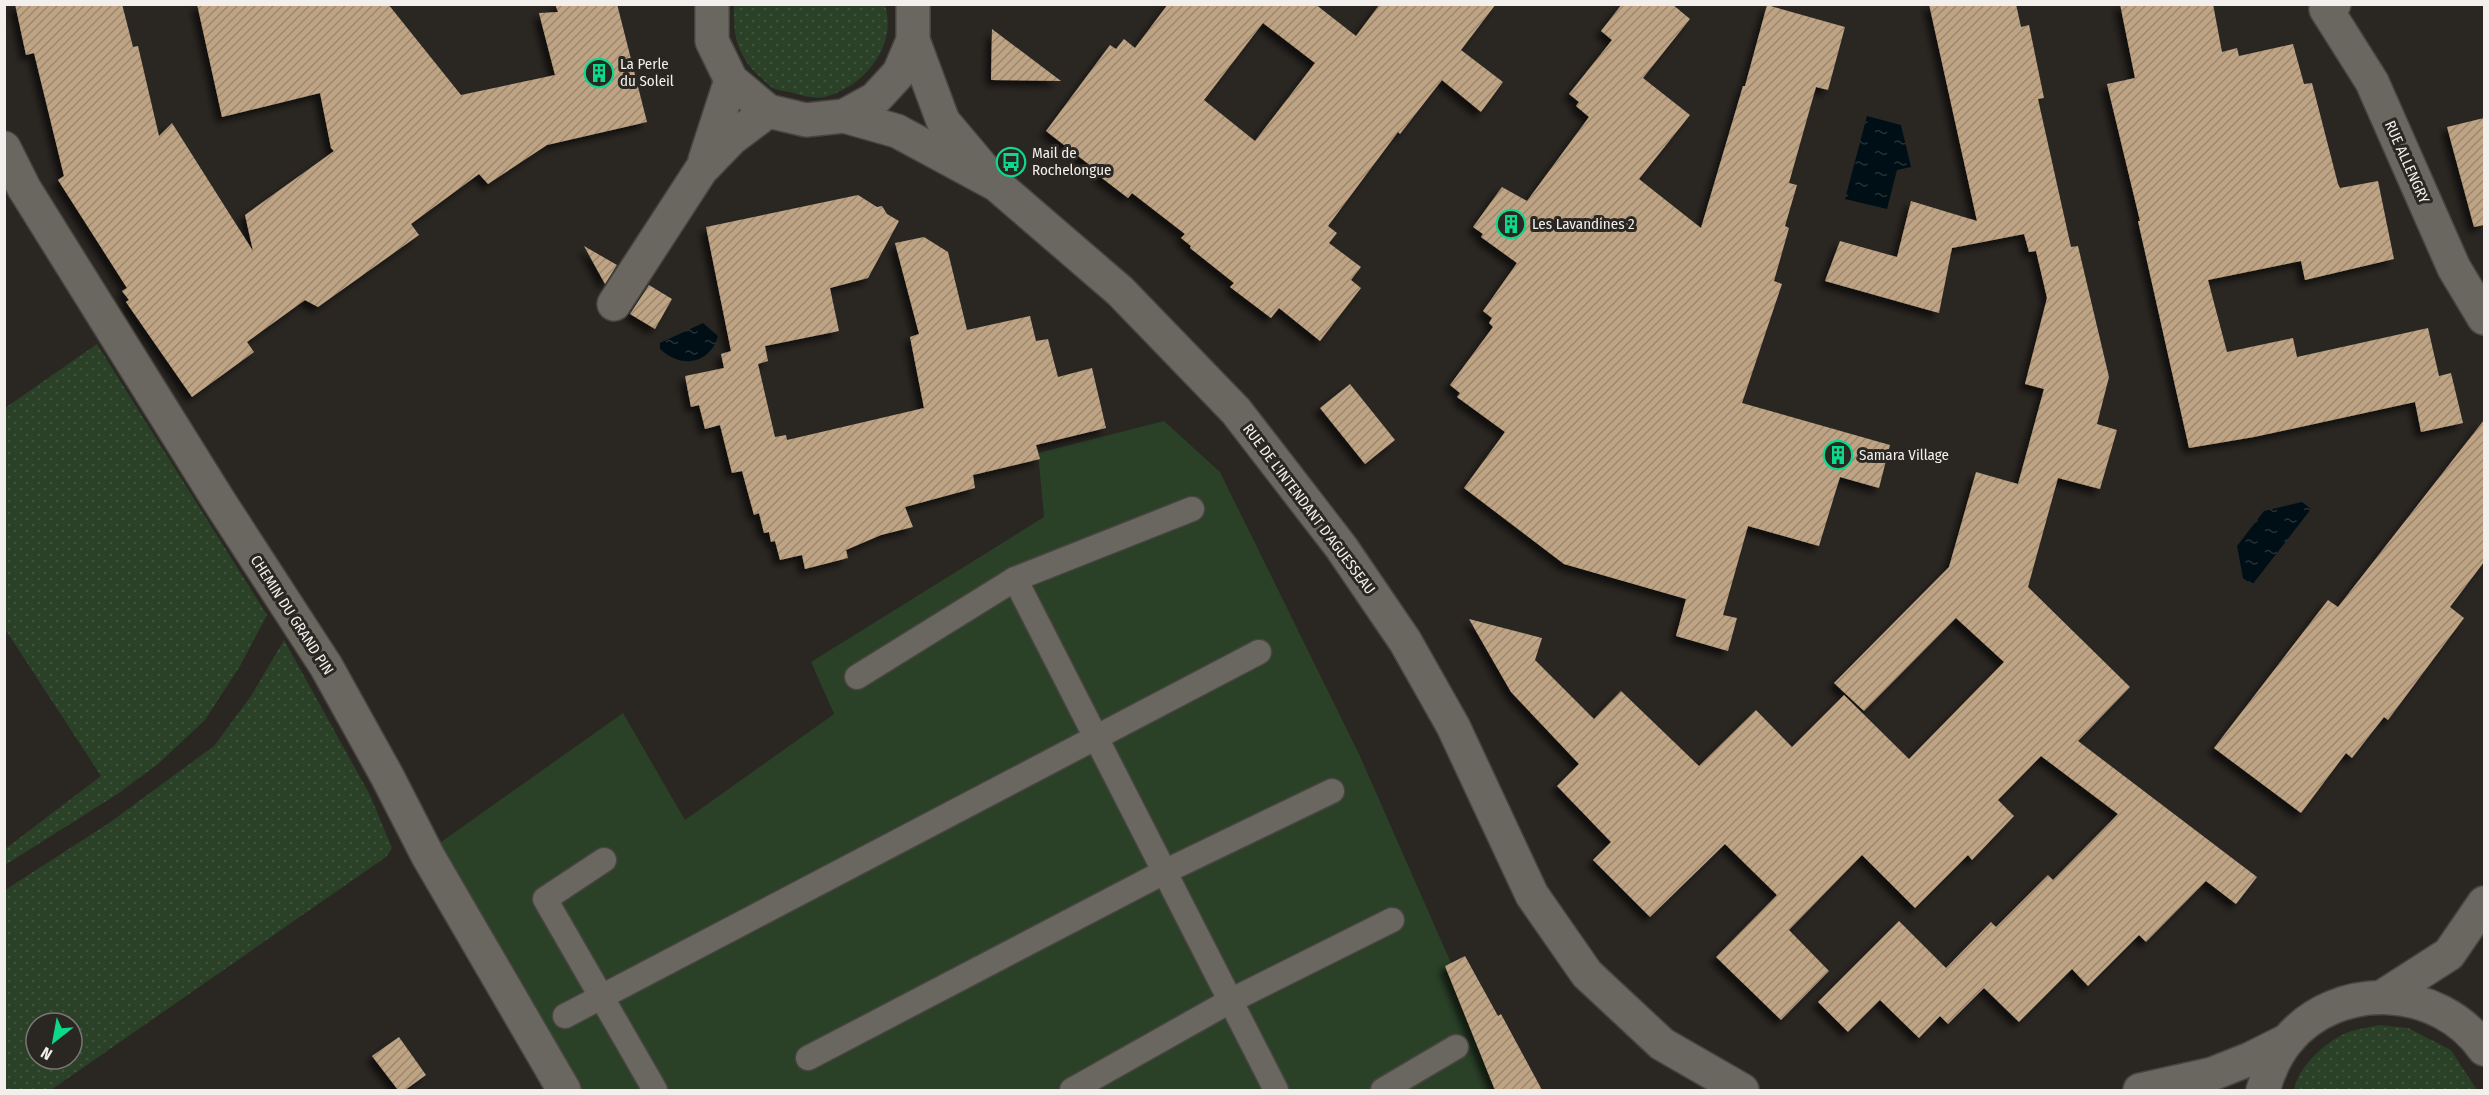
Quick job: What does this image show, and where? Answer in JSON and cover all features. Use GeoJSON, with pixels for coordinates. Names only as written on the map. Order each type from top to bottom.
{"type":"FeatureCollection","features":[{"type":"Feature","properties":{"kind":"street"},"geometry":{"type":"LineString","coordinates":[[712,4],[712,41],[731,80],[768,111],[806,120],[844,116],[875,99],[899,73],[913,40],[913,4]]}},
{"type":"Feature","properties":{"kind":"street","name":"RUE ALLENGRY"},"geometry":{"type":"LineString","coordinates":[[2328,6],[2372,82],[2454,268],[2484,318]]}},
{"type":"Feature","properties":{"kind":"street","name":"RUE DE L'INTENDANT D'AGUESSEAU"},"geometry":{"type":"LineString","coordinates":[[913,40],[943,121],[997,186],[1120,291],[1236,411],[1341,547],[1405,641],[1453,726],[1532,895],[1587,974],[1662,1044],[1742,1090]]}},
{"type":"Feature","properties":{"kind":"street"},"geometry":{"type":"LineString","coordinates":[[701,170],[731,80]]}},
{"type":"Feature","properties":{"kind":"street"},"geometry":{"type":"LineString","coordinates":[[614,304],[701,170],[732,138],[768,111]]}},
{"type":"Feature","properties":{"kind":"street","name":"RUE DE L'INTENDANT D'AGUESSEAU"},"geometry":{"type":"LineString","coordinates":[[844,116],[897,131],[997,186]]}},
{"type":"Feature","properties":{"kind":"street","name":"CHEMIN DU GRAND PIN"},"geometry":{"type":"LineString","coordinates":[[4,148],[30,198],[219,501],[326,666],[428,856],[564,1090]]}},
{"type":"Feature","properties":{"kind":"street"},"geometry":{"type":"LineString","coordinates":[[2382,997],[2449,954],[2484,903]]}},
{"type":"Feature","properties":{"kind":"street"},"geometry":{"type":"LineString","coordinates":[[2140,1090],[2212,1074],[2250,1059],[2288,1040],[2315,1017],[2347,1002],[2382,997],[2417,1001],[2449,1015],[2476,1038],[2484,1049]]}},
{"type":"Feature","properties":{"kind":"street"},"geometry":{"type":"LineString","coordinates":[[2263,1090],[2270,1068],[2288,1040]]}},
{"type":"Feature","properties":{"kind":"lane"},"geometry":{"type":"LineString","coordinates":[[857,677],[1015,579],[1192,509]]}},
{"type":"Feature","properties":{"kind":"lane"},"geometry":{"type":"LineString","coordinates":[[1015,579],[1276,1090]]}},
{"type":"Feature","properties":{"kind":"lane"},"geometry":{"type":"LineString","coordinates":[[565,1016],[1259,652]]}},
{"type":"Feature","properties":{"kind":"lane"},"geometry":{"type":"LineString","coordinates":[[807,1058],[1164,872],[1332,791]]}},
{"type":"Feature","properties":{"kind":"lane"},"geometry":{"type":"LineString","coordinates":[[604,860],[545,898],[655,1090]]}},
{"type":"Feature","properties":{"kind":"lane"},"geometry":{"type":"LineString","coordinates":[[1072,1090],[1230,1001],[1392,920]]}},
{"type":"Feature","properties":{"kind":"lane"},"geometry":{"type":"LineString","coordinates":[[1383,1090],[1456,1047]]}},
{"type":"Feature","properties":{"kind":"green space"},"geometry":{"type":"Polygon","coordinates":[[[734,5],[885,5],[888,20],[887,35],[874,63],[853,84],[825,97],[805,96],[773,88],[751,67],[737,43],[734,5]]]}},
{"type":"Feature","properties":{"kind":"green space"},"geometry":{"type":"Polygon","coordinates":[[[97,344],[267,615],[240,666],[205,720],[158,764],[116,795],[5,865],[5,849],[101,776],[5,629],[5,408],[97,344]]]}},
{"type":"Feature","properties":{"kind":"green space"},"geometry":{"type":"Polygon","coordinates":[[[1164,421],[1220,472],[1359,754],[1507,1090],[576,1090],[434,847],[623,713],[685,820],[834,714],[811,662],[1044,517],[1038,453],[1164,421]]]}},
{"type":"Feature","properties":{"kind":"green space"},"geometry":{"type":"Polygon","coordinates":[[[284,640],[370,795],[392,848],[386,857],[84,1067],[84,1011],[24,1011],[24,1071],[78,1071],[51,1090],[5,1090],[5,890],[109,823],[214,746],[251,696],[284,640]]]}},
{"type":"Feature","properties":{"kind":"green space"},"geometry":{"type":"Polygon","coordinates":[[[2379,1025],[2408,1028],[2451,1050],[2477,1090],[2294,1090],[2300,1074],[2312,1058],[2334,1039],[2355,1030],[2379,1025]]]}},
{"type":"Feature","properties":{"kind":"water"},"geometry":{"type":"Polygon","coordinates":[[[1867,116],[1901,125],[1911,167],[1897,170],[1887,209],[1845,199],[1867,116]]]}},
{"type":"Feature","properties":{"kind":"water"},"geometry":{"type":"Polygon","coordinates":[[[703,323],[718,336],[709,353],[702,358],[685,361],[668,355],[660,349],[660,343],[703,323]]]}},
{"type":"Feature","properties":{"kind":"water"},"geometry":{"type":"Polygon","coordinates":[[[2302,502],[2311,509],[2252,585],[2243,578],[2237,546],[2264,511],[2302,502]]]}},
{"type":"Feature","properties":{"kind":"building"},"geometry":{"type":"Polygon","coordinates":[[[15,4],[122,4],[133,47],[138,46],[159,136],[172,123],[253,251],[245,215],[334,151],[331,148],[320,93],[222,117],[197,4],[388,4],[461,95],[555,75],[539,13],[558,12],[555,4],[617,4],[647,122],[547,145],[488,184],[479,174],[411,224],[419,235],[318,307],[305,300],[247,342],[254,352],[192,397],[126,302],[129,300],[122,291],[127,288],[58,180],[64,176],[34,53],[26,55],[15,4]]]}},
{"type":"Feature","properties":{"kind":"building"},"geometry":{"type":"Polygon","coordinates":[[[1168,4],[1315,4],[1356,36],[1380,4],[1496,4],[1461,50],[1503,82],[1481,112],[1442,80],[1400,134],[1398,132],[1328,226],[1337,233],[1329,243],[1361,267],[1351,280],[1361,288],[1320,341],[1279,308],[1271,318],[1230,287],[1234,283],[1181,238],[1185,234],[1132,193],[1128,198],[1046,131],[1110,45],[1116,49],[1124,39],[1135,48],[1168,4]],[[1263,23],[1204,100],[1255,141],[1315,63],[1263,23]]]}},
{"type":"Feature","properties":{"kind":"building"},"geometry":{"type":"Polygon","coordinates":[[[1622,4],[1672,4],[1690,19],[1643,78],[1690,115],[1639,179],[1701,228],[1743,86],[1745,86],[1767,5],[1845,27],[1828,90],[1816,87],[1789,183],[1797,185],[1785,226],[1789,228],[1774,281],[1782,284],[1742,403],[1890,445],[1879,488],[1840,477],[1819,546],[1748,526],[1723,615],[1737,618],[1728,651],[1676,636],[1686,599],[1564,564],[1464,488],[1505,432],[1457,397],[1460,393],[1450,385],[1493,327],[1489,323],[1492,318],[1483,311],[1517,263],[1481,237],[1483,234],[1473,227],[1502,187],[1527,201],[1589,117],[1576,106],[1579,102],[1569,94],[1612,40],[1601,31],[1622,4]]]}},
{"type":"Feature","properties":{"kind":"building"},"geometry":{"type":"Polygon","coordinates":[[[1929,4],[2016,4],[2021,27],[2029,25],[2044,98],[2038,99],[2071,247],[2078,246],[2109,377],[2097,424],[2117,430],[2100,489],[2058,478],[2028,587],[2130,687],[2078,741],[2257,877],[2236,904],[2206,881],[2146,942],[2139,935],[2088,986],[2072,969],[2019,1022],[1984,988],[1948,1024],[1940,1016],[1919,1038],[1880,1000],[1848,1032],[1818,1002],[1899,921],[1946,968],[1991,922],[1996,927],[2048,875],[2053,880],[2118,814],[2041,756],[1998,800],[2014,816],[1972,860],[1968,855],[1915,908],[1862,855],[1789,930],[1829,971],[1781,1020],[1716,957],[1777,895],[1725,844],[1650,917],[1593,860],[1611,842],[1557,786],[1579,764],[1511,692],[1469,619],[1542,638],[1535,660],[1594,719],[1621,691],[1699,766],[1756,710],[1792,747],[1844,695],[1909,759],[2004,662],[1956,618],[1864,711],[1834,683],[1949,567],[1976,472],[2018,484],[2044,389],[2025,384],[2047,298],[2036,251],[2029,252],[2024,234],[1952,248],[1939,313],[1825,281],[1840,241],[1897,257],[1911,201],[1977,221],[1929,4]]]}},
{"type":"Feature","properties":{"kind":"building"},"geometry":{"type":"Polygon","coordinates":[[[2120,4],[2213,4],[2222,52],[2237,48],[2239,56],[2293,44],[2304,84],[2312,83],[2340,188],[2378,181],[2394,259],[2305,280],[2301,261],[2208,280],[2227,352],[2293,338],[2297,357],[2428,328],[2439,376],[2451,373],[2463,423],[2421,432],[2415,402],[2254,437],[2189,448],[2138,221],[2140,221],[2107,84],[2135,78],[2120,4]]]}},
{"type":"Feature","properties":{"kind":"building"},"geometry":{"type":"Polygon","coordinates":[[[992,29],[1061,81],[991,80],[992,29]]]}},
{"type":"Feature","properties":{"kind":"building"},"geometry":{"type":"Polygon","coordinates":[[[2484,118],[2484,225],[2474,227],[2447,127],[2484,118]]]}},
{"type":"Feature","properties":{"kind":"building"},"geometry":{"type":"Polygon","coordinates":[[[858,195],[877,207],[882,206],[887,214],[899,221],[868,278],[830,288],[839,331],[765,346],[768,361],[758,364],[775,437],[786,435],[787,440],[924,408],[910,337],[919,334],[895,243],[924,237],[948,252],[967,330],[1030,316],[1036,341],[1048,339],[1058,377],[1092,368],[1106,428],[1036,445],[1040,459],[973,475],[975,488],[905,507],[913,527],[881,535],[846,550],[848,558],[805,569],[802,555],[780,560],[775,541],[771,542],[769,532],[764,533],[759,513],[754,515],[742,471],[732,473],[720,425],[705,429],[699,405],[691,407],[685,376],[724,368],[721,354],[731,351],[706,227],[858,195]]]}},
{"type":"Feature","properties":{"kind":"building"},"geometry":{"type":"Polygon","coordinates":[[[584,246],[617,265],[605,284],[584,246]]]}},
{"type":"Feature","properties":{"kind":"building"},"geometry":{"type":"Polygon","coordinates":[[[649,285],[672,299],[655,329],[630,314],[649,285]]]}},
{"type":"Feature","properties":{"kind":"building"},"geometry":{"type":"Polygon","coordinates":[[[1350,384],[1395,440],[1365,464],[1320,408],[1350,384]]]}},
{"type":"Feature","properties":{"kind":"building"},"geometry":{"type":"Polygon","coordinates":[[[2484,420],[2484,562],[2450,607],[2464,618],[2388,720],[2384,717],[2352,758],[2346,753],[2301,813],[2214,748],[2328,600],[2338,607],[2484,420]]]}},
{"type":"Feature","properties":{"kind":"building"},"geometry":{"type":"Polygon","coordinates":[[[1465,956],[1498,1016],[1501,1014],[1542,1090],[1495,1090],[1445,966],[1465,956]]]}},
{"type":"Feature","properties":{"kind":"building"},"geometry":{"type":"Polygon","coordinates":[[[399,1037],[426,1075],[405,1090],[398,1090],[372,1056],[399,1037]]]}},
{"type":"Feature","properties":{"kind":"place","name":"La Perle du Soleil"},"geometry":{"type":"Point","coordinates":[599,73]}},
{"type":"Feature","properties":{"kind":"place","name":"Mail de Rochelongue"},"geometry":{"type":"Point","coordinates":[1011,162]}},
{"type":"Feature","properties":{"kind":"place","name":"Les Lavandines 2"},"geometry":{"type":"Point","coordinates":[1511,224]}},
{"type":"Feature","properties":{"kind":"place","name":"Samara Village"},"geometry":{"type":"Point","coordinates":[1838,455]}}]}
